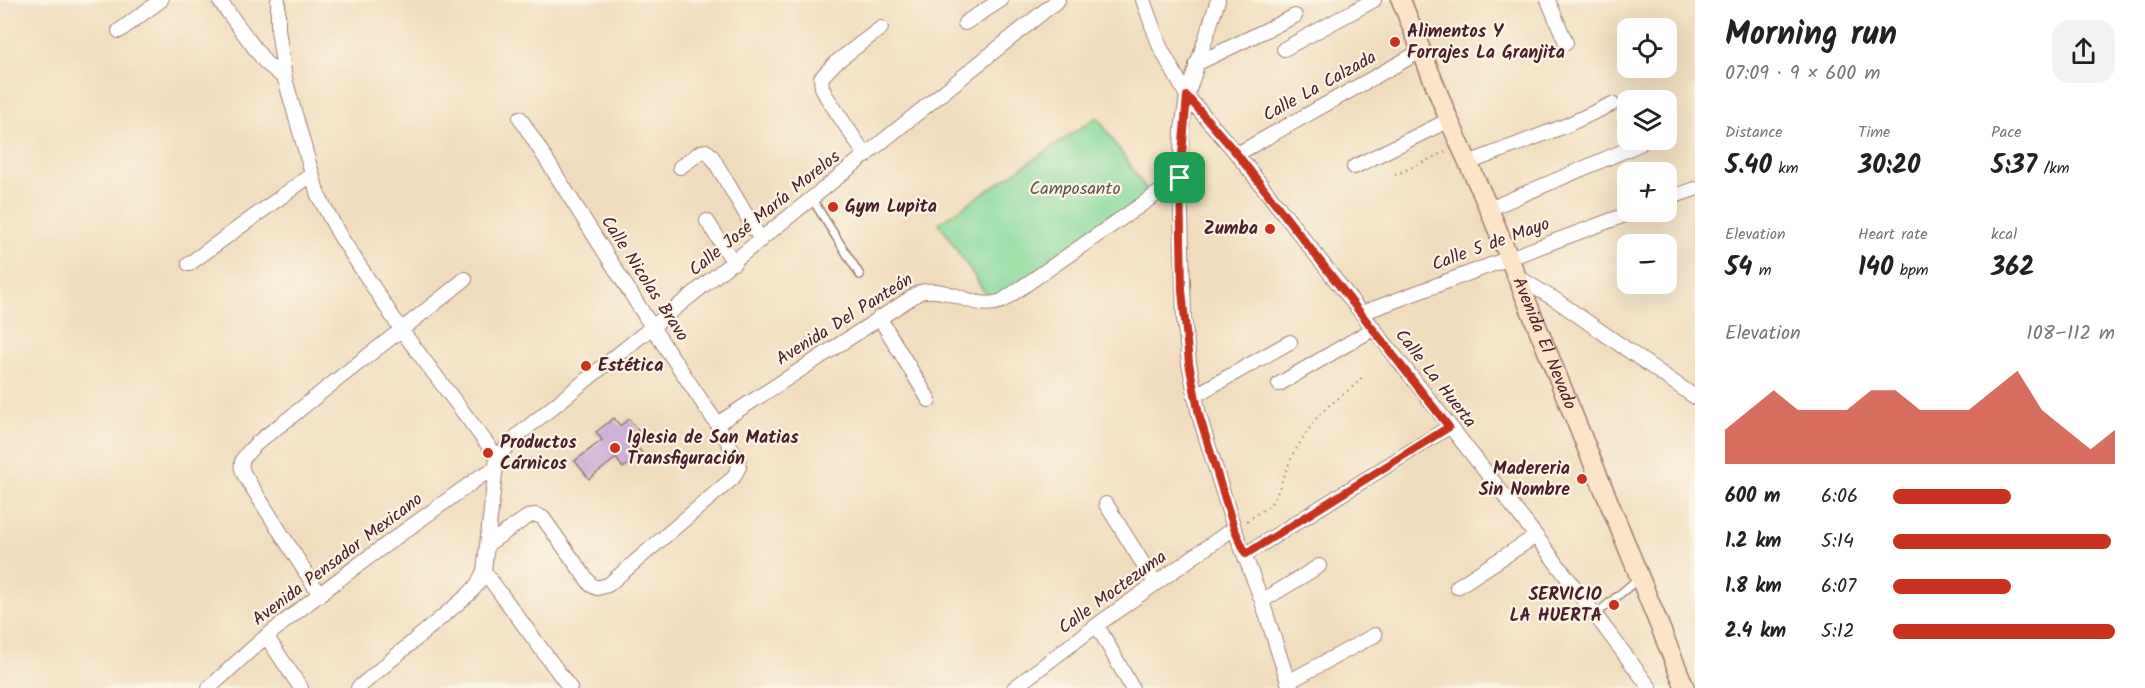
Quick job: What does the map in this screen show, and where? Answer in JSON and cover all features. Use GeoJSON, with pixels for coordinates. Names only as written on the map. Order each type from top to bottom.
{"type":"FeatureCollection","features":[{"type":"Feature","properties":{"kind":"street"},"geometry":{"type":"LineString","coordinates":[[119,31],[161,0]]}},
{"type":"Feature","properties":{"kind":"street"},"geometry":{"type":"LineString","coordinates":[[219,0],[265,62],[285,80]]}},
{"type":"Feature","properties":{"kind":"street"},"geometry":{"type":"LineString","coordinates":[[278,0],[278,29],[285,80],[318,195],[340,236],[402,331],[496,463],[484,571],[477,585],[358,688]]}},
{"type":"Feature","properties":{"kind":"street"},"geometry":{"type":"LineString","coordinates":[[965,23],[1001,0]]}},
{"type":"Feature","properties":{"kind":"street","name":"Calle José María Morelos"},"geometry":{"type":"LineString","coordinates":[[496,463],[518,435],[1058,0]]}},
{"type":"Feature","properties":{"kind":"street","name":"Calle La Huerta"},"geometry":{"type":"LineString","coordinates":[[1143,0],[1160,47],[1187,96],[1237,154],[1536,536],[1650,688]]}},
{"type":"Feature","properties":{"kind":"street"},"geometry":{"type":"LineString","coordinates":[[1284,49],[1374,0]]}},
{"type":"Feature","properties":{"kind":"street","name":"Avenida El Nevado"},"geometry":{"type":"LineString","coordinates":[[1401,0],[1467,163],[1489,209],[1684,688]]}},
{"type":"Feature","properties":{"kind":"street"},"geometry":{"type":"LineString","coordinates":[[1548,0],[1566,43]]}},
{"type":"Feature","properties":{"kind":"street"},"geometry":{"type":"LineString","coordinates":[[1219,1],[1187,96],[1180,178],[1182,290],[1194,396],[1234,528],[1246,554],[1289,685],[1375,635]]}},
{"type":"Feature","properties":{"kind":"street"},"geometry":{"type":"LineString","coordinates":[[1196,64],[1295,16]]}},
{"type":"Feature","properties":{"kind":"street"},"geometry":{"type":"LineString","coordinates":[[866,156],[826,96],[821,78],[835,63],[881,28]]}},
{"type":"Feature","properties":{"kind":"street","name":"Calle La Calzada"},"geometry":{"type":"LineString","coordinates":[[1237,154],[1421,51]]}},
{"type":"Feature","properties":{"kind":"street"},"geometry":{"type":"LineString","coordinates":[[1467,163],[1565,126],[1612,104]]}},
{"type":"Feature","properties":{"kind":"street","name":"Calle Nicolas Bravo"},"geometry":{"type":"LineString","coordinates":[[488,544],[532,514],[538,515],[543,518],[591,585],[597,588],[608,585],[733,478],[739,467],[738,459],[717,424],[652,327],[520,118]]}},
{"type":"Feature","properties":{"kind":"street"},"geometry":{"type":"LineString","coordinates":[[1354,167],[1449,120]]}},
{"type":"Feature","properties":{"kind":"street"},"geometry":{"type":"LineString","coordinates":[[1489,209],[1626,150]]}},
{"type":"Feature","properties":{"kind":"street"},"geometry":{"type":"LineString","coordinates":[[680,167],[701,152],[706,151],[711,155],[761,240]]}},
{"type":"Feature","properties":{"kind":"street"},"geometry":{"type":"LineString","coordinates":[[189,264],[311,175]]}},
{"type":"Feature","properties":{"kind":"street","name":"Avenida Del Panteón"},"geometry":{"type":"LineString","coordinates":[[717,424],[920,291],[932,289],[945,291],[982,304],[992,305],[1002,301],[1180,178]]}},
{"type":"Feature","properties":{"kind":"street"},"geometry":{"type":"LineString","coordinates":[[1677,197],[1693,194]]}},
{"type":"Feature","properties":{"kind":"street","name":"Calle 5 de Mayo"},"geometry":{"type":"LineString","coordinates":[[1362,314],[1617,218]]}},
{"type":"Feature","properties":{"kind":"street"},"geometry":{"type":"LineString","coordinates":[[707,221],[734,262]]}},
{"type":"Feature","properties":{"kind":"street"},"geometry":{"type":"LineString","coordinates":[[1516,276],[1556,300],[1695,397]]}},
{"type":"Feature","properties":{"kind":"street"},"geometry":{"type":"LineString","coordinates":[[320,595],[245,476],[241,468],[242,462],[255,446],[311,400],[402,331],[465,279]]}},
{"type":"Feature","properties":{"kind":"street"},"geometry":{"type":"LineString","coordinates":[[879,316],[929,400]]}},
{"type":"Feature","properties":{"kind":"street"},"geometry":{"type":"LineString","coordinates":[[1279,384],[1373,328]]}},
{"type":"Feature","properties":{"kind":"street"},"geometry":{"type":"LineString","coordinates":[[1194,396],[1290,342]]}},
{"type":"Feature","properties":{"kind":"street"},"geometry":{"type":"LineString","coordinates":[[1246,554],[1449,427]]}},
{"type":"Feature","properties":{"kind":"street","name":"Avenida Pensador Mexicano"},"geometry":{"type":"LineString","coordinates":[[209,688],[266,636],[496,463]]}},
{"type":"Feature","properties":{"kind":"street"},"geometry":{"type":"LineString","coordinates":[[1106,504],[1155,583]]}},
{"type":"Feature","properties":{"kind":"street","name":"Calle Moctezuma"},"geometry":{"type":"LineString","coordinates":[[1014,688],[1097,625],[1234,528]]}},
{"type":"Feature","properties":{"kind":"street"},"geometry":{"type":"LineString","coordinates":[[1458,587],[1536,536]]}},
{"type":"Feature","properties":{"kind":"street"},"geometry":{"type":"LineString","coordinates":[[1262,601],[1319,566]]}},
{"type":"Feature","properties":{"kind":"street"},"geometry":{"type":"LineString","coordinates":[[484,571],[570,688]]}},
{"type":"Feature","properties":{"kind":"street"},"geometry":{"type":"LineString","coordinates":[[1097,625],[1132,688]]}},
{"type":"Feature","properties":{"kind":"street"},"geometry":{"type":"LineString","coordinates":[[266,636],[301,688]]}},
{"type":"Feature","properties":{"kind":"lane"},"geometry":{"type":"LineString","coordinates":[[812,199],[860,275]]}},
{"type":"Feature","properties":{"kind":"lane"},"geometry":{"type":"LineString","coordinates":[[1595,615],[1640,578]]}},
{"type":"Feature","properties":{"kind":"path"},"geometry":{"type":"LineString","coordinates":[[1395,176],[1460,145]]}},
{"type":"Feature","properties":{"kind":"path"},"geometry":{"type":"LineString","coordinates":[[1234,528],[1270,505],[1303,437],[1328,407],[1364,375]]}},
{"type":"Feature","properties":{"kind":"green space","name":"Camposanto"},"geometry":{"type":"Polygon","coordinates":[[[1097,117],[1151,196],[991,302],[939,223],[1097,117]]]}},
{"type":"Feature","properties":{"kind":"building","name":"Iglesia de San Matias Transfiguración"},"geometry":{"type":"Polygon","coordinates":[[[614,418],[620,426],[629,419],[643,437],[634,443],[642,453],[623,468],[616,458],[589,479],[575,461],[602,440],[596,432],[614,418]]]}},
{"type":"Feature","properties":{"kind":"place","name":"Alimentos Y Forrajes La Granjita"},"geometry":{"type":"Point","coordinates":[1395,42]}},
{"type":"Feature","properties":{"kind":"place","name":"Gym Lupita"},"geometry":{"type":"Point","coordinates":[833,207]}},
{"type":"Feature","properties":{"kind":"place","name":"Zumba"},"geometry":{"type":"Point","coordinates":[1270,229]}},
{"type":"Feature","properties":{"kind":"place","name":"Estética"},"geometry":{"type":"Point","coordinates":[586,366]}},
{"type":"Feature","properties":{"kind":"place","name":"Iglesia de San Matias Transfiguración"},"geometry":{"type":"Point","coordinates":[615,448]}},
{"type":"Feature","properties":{"kind":"place","name":"Productos Cárnicos"},"geometry":{"type":"Point","coordinates":[488,453]}},
{"type":"Feature","properties":{"kind":"place","name":"Madereria Sin Nombre"},"geometry":{"type":"Point","coordinates":[1582,479]}},
{"type":"Feature","properties":{"kind":"place","name":"SERVICIO LA HUERTA"},"geometry":{"type":"Point","coordinates":[1614,605]}},
{"type":"Feature","properties":{"kind":"route"},"geometry":{"type":"LineString","coordinates":[[1187,96],[1237,154],[1449,427],[1246,554],[1234,528],[1194,396],[1182,290],[1180,178],[1182,129],[1187,96]]}}]}
